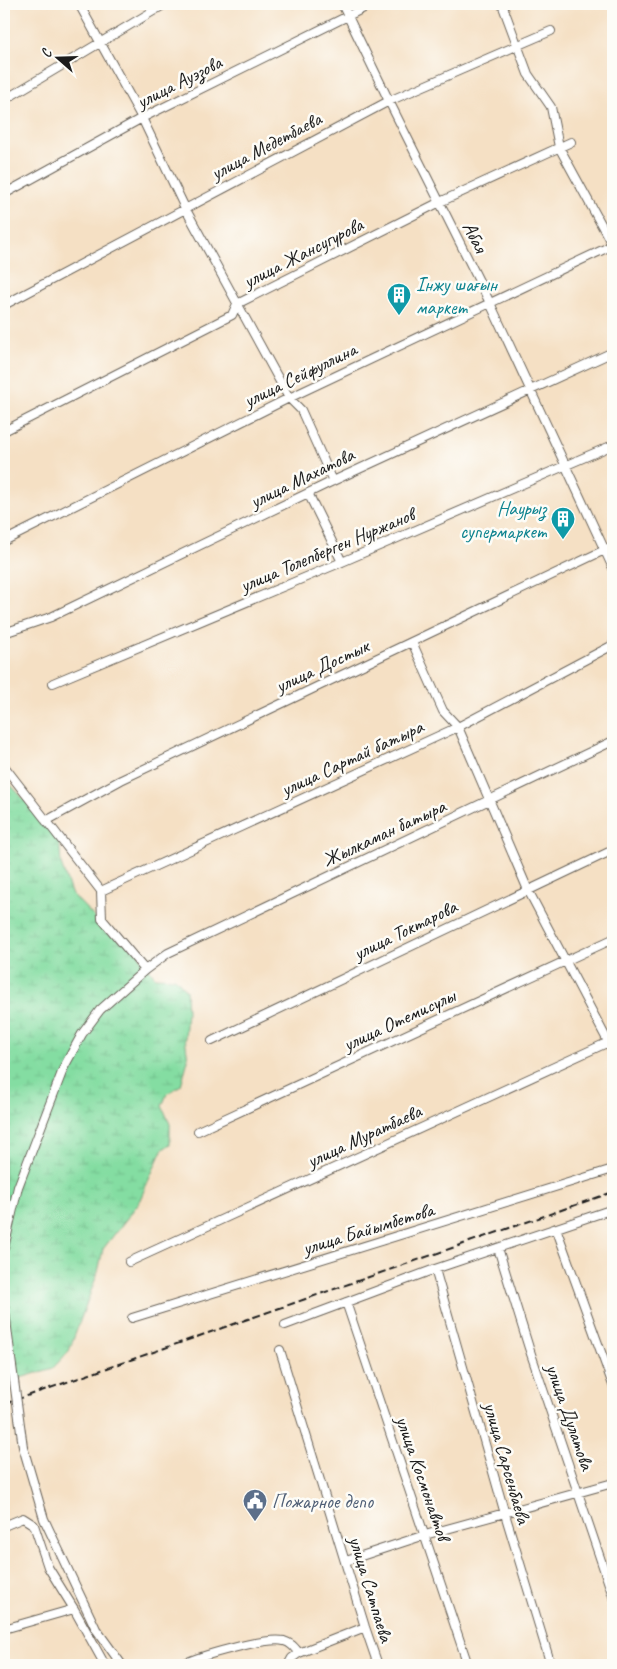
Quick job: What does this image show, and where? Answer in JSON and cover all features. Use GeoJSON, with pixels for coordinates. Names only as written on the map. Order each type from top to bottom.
{"type":"FeatureCollection","features":[{"type":"Feature","properties":{"kind":"street"},"geometry":{"type":"LineString","coordinates":[[79,4],[142,118],[185,208],[237,304],[289,398],[300,410],[333,480]]}},
{"type":"Feature","properties":{"kind":"street"},"geometry":{"type":"LineString","coordinates":[[4,100],[164,4]]}},
{"type":"Feature","properties":{"kind":"street","name":"Абая"},"geometry":{"type":"LineString","coordinates":[[342,4],[490,303],[613,568]]}},
{"type":"Feature","properties":{"kind":"street","name":"улица Ауэзова"},"geometry":{"type":"LineString","coordinates":[[4,194],[142,118],[372,4]]}},
{"type":"Feature","properties":{"kind":"street"},"geometry":{"type":"LineString","coordinates":[[502,4],[528,74],[551,107],[559,147],[613,245]]}},
{"type":"Feature","properties":{"kind":"street","name":"улица Медетбаева"},"geometry":{"type":"LineString","coordinates":[[4,305],[389,101],[551,31]]}},
{"type":"Feature","properties":{"kind":"street","name":"улица Жансугурова"},"geometry":{"type":"LineString","coordinates":[[4,431],[232,315],[237,304],[440,202],[571,142]]}},
{"type":"Feature","properties":{"kind":"street","name":"улица Сейфуллина"},"geometry":{"type":"LineString","coordinates":[[4,541],[289,398],[613,245]]}},
{"type":"Feature","properties":{"kind":"street","name":"улица Махатова"},"geometry":{"type":"LineString","coordinates":[[4,633],[51,617],[333,480],[613,352]]}},
{"type":"Feature","properties":{"kind":"street","name":"улица Толепберген Нуржанов"},"geometry":{"type":"LineString","coordinates":[[53,683],[342,562],[613,444]]}},
{"type":"Feature","properties":{"kind":"street"},"geometry":{"type":"LineString","coordinates":[[308,493],[342,562]]}},
{"type":"Feature","properties":{"kind":"street","name":"улица Достык"},"geometry":{"type":"LineString","coordinates":[[46,821],[121,780],[613,546]]}},
{"type":"Feature","properties":{"kind":"street"},"geometry":{"type":"LineString","coordinates":[[412,642],[443,711],[458,727],[528,890],[611,1041],[613,1052]]}},
{"type":"Feature","properties":{"kind":"street","name":"улица Сартай батыра"},"geometry":{"type":"LineString","coordinates":[[101,891],[458,727],[613,645]]}},
{"type":"Feature","properties":{"kind":"street","name":"Жылкаман батыра"},"geometry":{"type":"LineString","coordinates":[[4,1248],[18,1187],[64,1067],[82,1034],[100,1010],[145,970],[168,953],[613,740]]}},
{"type":"Feature","properties":{"kind":"street"},"geometry":{"type":"LineString","coordinates":[[4,766],[101,891],[102,919],[145,970]]}},
{"type":"Feature","properties":{"kind":"street","name":"улица Токтарова"},"geometry":{"type":"LineString","coordinates":[[212,1041],[613,850]]}},
{"type":"Feature","properties":{"kind":"street","name":"улица Отемисулы"},"geometry":{"type":"LineString","coordinates":[[198,1131],[613,939]]}},
{"type":"Feature","properties":{"kind":"street","name":"улица Муратбаева"},"geometry":{"type":"LineString","coordinates":[[129,1262],[611,1041]]}},
{"type":"Feature","properties":{"kind":"street","name":"улица Байымбетова"},"geometry":{"type":"LineString","coordinates":[[132,1318],[613,1169]]}},
{"type":"Feature","properties":{"kind":"street"},"geometry":{"type":"LineString","coordinates":[[285,1325],[434,1269],[613,1209]]}},
{"type":"Feature","properties":{"kind":"street"},"geometry":{"type":"LineString","coordinates":[[556,1228],[613,1385]]}},
{"type":"Feature","properties":{"kind":"street","name":"улица Дулатова"},"geometry":{"type":"LineString","coordinates":[[498,1248],[529,1348],[613,1596]]}},
{"type":"Feature","properties":{"kind":"street","name":"улица Сарсенбаева"},"geometry":{"type":"LineString","coordinates":[[434,1269],[504,1514],[551,1665]]}},
{"type":"Feature","properties":{"kind":"street","name":"улица Космонавтов"},"geometry":{"type":"LineString","coordinates":[[346,1302],[468,1665]]}},
{"type":"Feature","properties":{"kind":"street"},"geometry":{"type":"LineString","coordinates":[[4,1304],[22,1447],[44,1519],[96,1629],[122,1665]]}},
{"type":"Feature","properties":{"kind":"street","name":"улица Сатпаева"},"geometry":{"type":"LineString","coordinates":[[280,1350],[378,1665]]}},
{"type":"Feature","properties":{"kind":"street"},"geometry":{"type":"LineString","coordinates":[[346,1561],[425,1535],[613,1484]]}},
{"type":"Feature","properties":{"kind":"street"},"geometry":{"type":"LineString","coordinates":[[4,1526],[23,1518],[34,1525],[48,1567],[105,1665]]}},
{"type":"Feature","properties":{"kind":"street"},"geometry":{"type":"LineString","coordinates":[[4,1629],[74,1609]]}},
{"type":"Feature","properties":{"kind":"street"},"geometry":{"type":"LineString","coordinates":[[288,1665],[292,1658],[299,1653],[365,1627]]}},
{"type":"Feature","properties":{"kind":"street"},"geometry":{"type":"LineString","coordinates":[[181,1665],[193,1659],[268,1641],[281,1640],[288,1642],[299,1653]]}},
{"type":"Feature","properties":{"kind":"green space"},"geometry":{"type":"Polygon","coordinates":[[[4,778],[59,836],[61,864],[71,893],[100,923],[136,950],[155,977],[175,978],[186,990],[185,1037],[188,1060],[181,1085],[167,1094],[162,1106],[170,1124],[170,1144],[162,1150],[138,1204],[103,1249],[98,1272],[69,1351],[53,1368],[4,1383],[4,778]]]}},
{"type":"Feature","properties":{"kind":"railway"},"geometry":{"type":"LineString","coordinates":[[4,1404],[613,1192]]}},
{"type":"Feature","properties":{"kind":"place","name":"Інжу шағын маркет"},"geometry":{"type":"Point","coordinates":[399,316]}},
{"type":"Feature","properties":{"kind":"place","name":"Наурыз супермаркет"},"geometry":{"type":"Point","coordinates":[563,540]}},
{"type":"Feature","properties":{"kind":"place","name":"Пожарное депо"},"geometry":{"type":"Point","coordinates":[255,1522]}}]}
